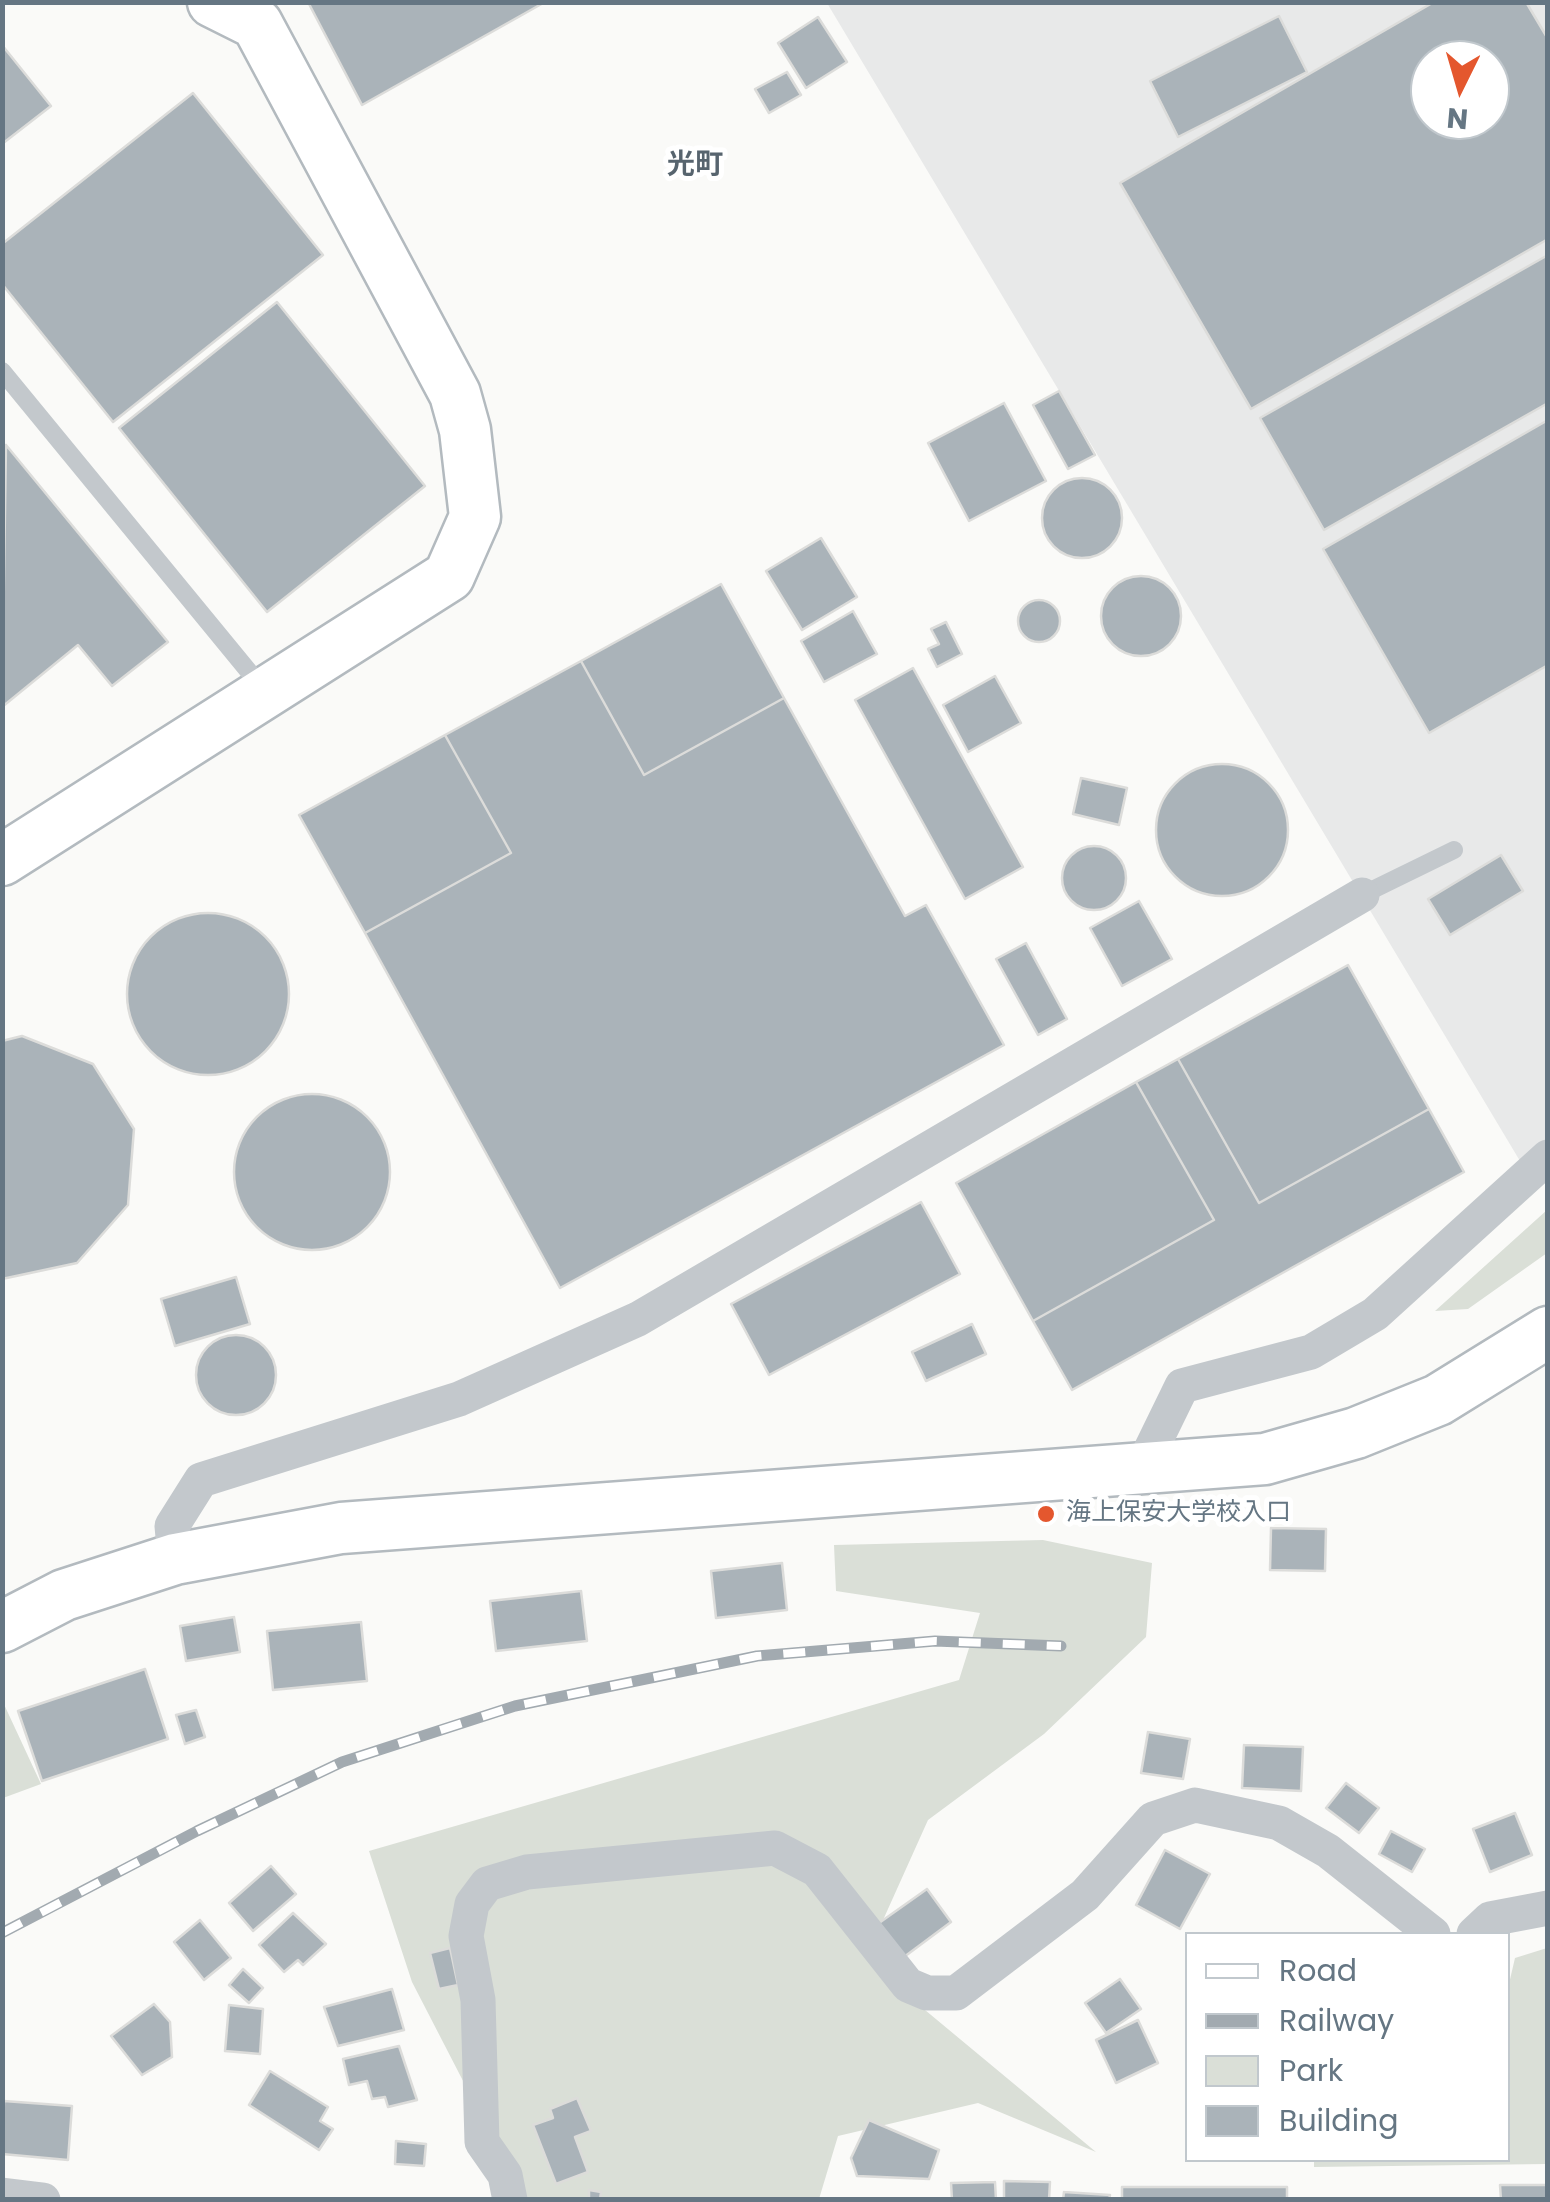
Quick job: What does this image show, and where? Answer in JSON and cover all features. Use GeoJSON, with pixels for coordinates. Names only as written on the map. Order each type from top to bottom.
{"type":"FeatureCollection","features":[{"type":"Feature","properties":{"kind":"street"},"geometry":{"type":"LineString","coordinates":[[2,860],[449,576],[476,517],[465,430],[455,394],[256,24],[213,2]]}},
{"type":"Feature","properties":{"kind":"street"},"geometry":{"type":"LineString","coordinates":[[175,1559],[172,1526],[200,1480],[460,1398],[638,1319],[1362,894]]}},
{"type":"Feature","properties":{"kind":"street"},"geometry":{"type":"LineString","coordinates":[[1140,1470],[1182,1386],[1311,1352],[1375,1314],[1548,1157]]}},
{"type":"Feature","properties":{"kind":"street"},"geometry":{"type":"LineString","coordinates":[[2,1627],[64,1595],[175,1559],[360,1527],[1265,1459],[1356,1433],[1438,1400],[1548,1332]]}},
{"type":"Feature","properties":{"kind":"street"},"geometry":{"type":"LineString","coordinates":[[510,2200],[504,2174],[482,2142],[478,2000],[466,1936],[472,1904],[487,1884],[527,1872],[775,1848],[817,1870],[908,1985],[927,1993],[956,1992],[1084,1894],[1154,1819],[1194,1805],[1279,1823],[1328,1851],[1430,1932]]}},
{"type":"Feature","properties":{"kind":"street"},"geometry":{"type":"LineString","coordinates":[[1476,1932],[1490,1919],[1548,1908]]}},
{"type":"Feature","properties":{"kind":"street"},"geometry":{"type":"LineString","coordinates":[[2,2195],[44,2200]]}},
{"type":"Feature","properties":{"kind":"lane"},"geometry":{"type":"LineString","coordinates":[[2,371],[264,690]]}},
{"type":"Feature","properties":{"kind":"lane"},"geometry":{"type":"LineString","coordinates":[[2,402],[18,390]]}},
{"type":"Feature","properties":{"kind":"lane"},"geometry":{"type":"LineString","coordinates":[[1362,894],[1454,850]]}},
{"type":"Feature","properties":{"kind":"shaded area"},"geometry":{"type":"Polygon","coordinates":[[[827,3],[1547,3],[1548,1138],[1520,1161],[827,3]]]}},
{"type":"Feature","properties":{"kind":"green space"},"geometry":{"type":"Polygon","coordinates":[[[1547,1210],[1547,1253],[1468,1309],[1435,1311],[1547,1210]]]}},
{"type":"Feature","properties":{"kind":"green space"},"geometry":{"type":"Polygon","coordinates":[[[1043,1540],[1152,1563],[1146,1637],[1044,1734],[928,1820],[870,1949],[919,2005],[1096,2152],[978,2103],[838,2136],[819,2199],[511,2199],[509,2170],[412,1982],[369,1851],[959,1680],[980,1613],[836,1591],[834,1545],[1043,1540]]]}},
{"type":"Feature","properties":{"kind":"green space"},"geometry":{"type":"Polygon","coordinates":[[[2,1700],[41,1784],[3,1798],[2,1798],[2,1700]]]}},
{"type":"Feature","properties":{"kind":"green space"},"geometry":{"type":"Polygon","coordinates":[[[1547,1948],[1547,2164],[1314,2167],[1314,2162],[1510,2162],[1510,1979],[1515,1958],[1547,1948]]]}},
{"type":"Feature","properties":{"kind":"building"},"geometry":{"type":"Polygon","coordinates":[[[308,2],[545,2],[362,105],[308,2]]]}},
{"type":"Feature","properties":{"kind":"building"},"geometry":{"type":"Polygon","coordinates":[[[1434,2],[1526,2],[1548,39],[1548,239],[1251,409],[1120,183],[1434,2]]]}},
{"type":"Feature","properties":{"kind":"building"},"geometry":{"type":"Polygon","coordinates":[[[1279,16],[1307,72],[1178,137],[1150,81],[1279,16]]]}},
{"type":"Feature","properties":{"kind":"building"},"geometry":{"type":"Polygon","coordinates":[[[818,17],[847,62],[806,88],[778,43],[818,17]]]}},
{"type":"Feature","properties":{"kind":"building"},"geometry":{"type":"Polygon","coordinates":[[[2,45],[51,106],[2,144],[2,45]]]}},
{"type":"Feature","properties":{"kind":"building"},"geometry":{"type":"Polygon","coordinates":[[[787,72],[801,95],[769,113],[755,89],[787,72]]]}},
{"type":"Feature","properties":{"kind":"building"},"geometry":{"type":"Polygon","coordinates":[[[193,93],[323,255],[113,422],[2,284],[2,244],[193,93]]]}},
{"type":"Feature","properties":{"kind":"building"},"geometry":{"type":"Polygon","coordinates":[[[1548,255],[1548,403],[1324,530],[1260,418],[1548,255]]]}},
{"type":"Feature","properties":{"kind":"building"},"geometry":{"type":"Polygon","coordinates":[[[277,302],[425,486],[267,612],[119,428],[277,302]]]}},
{"type":"Feature","properties":{"kind":"building"},"geometry":{"type":"Polygon","coordinates":[[[1059,391],[1095,455],[1068,469],[1033,405],[1059,391]]]}},
{"type":"Feature","properties":{"kind":"building"},"geometry":{"type":"Polygon","coordinates":[[[1004,403],[1046,481],[969,521],[928,443],[1004,403]]]}},
{"type":"Feature","properties":{"kind":"building"},"geometry":{"type":"Polygon","coordinates":[[[1548,420],[1548,665],[1429,733],[1323,549],[1548,420]]]}},
{"type":"Feature","properties":{"kind":"building"},"geometry":{"type":"Polygon","coordinates":[[[6,445],[168,642],[112,686],[78,645],[2,707],[6,445]]]}},
{"type":"Feature","properties":{"kind":"building"},"geometry":{"type":"Polygon","coordinates":[[[1082,478],[1097,481],[1110,490],[1119,503],[1119,533],[1110,546],[1097,555],[1082,558],[1067,555],[1054,546],[1045,533],[1042,518],[1045,503],[1054,490],[1067,481],[1082,478]]]}},
{"type":"Feature","properties":{"kind":"building"},"geometry":{"type":"Polygon","coordinates":[[[821,538],[857,597],[802,630],[766,571],[821,538]]]}},
{"type":"Feature","properties":{"kind":"building"},"geometry":{"type":"Polygon","coordinates":[[[1141,576],[1156,579],[1169,588],[1178,601],[1178,631],[1169,644],[1156,653],[1141,656],[1126,653],[1113,644],[1104,631],[1101,616],[1104,601],[1113,588],[1126,579],[1141,576]]]}},
{"type":"Feature","properties":{"kind":"building"},"geometry":{"type":"Polygon","coordinates":[[[721,584],[784,698],[644,775],[581,661],[721,584]]]}},
{"type":"Feature","properties":{"kind":"building"},"geometry":{"type":"Polygon","coordinates":[[[1039,600],[1054,606],[1060,621],[1054,636],[1039,642],[1024,636],[1018,621],[1024,606],[1039,600]]]}},
{"type":"Feature","properties":{"kind":"building"},"geometry":{"type":"Polygon","coordinates":[[[853,611],[877,654],[824,682],[801,641],[853,611]]]}},
{"type":"Feature","properties":{"kind":"building"},"geometry":{"type":"Polygon","coordinates":[[[946,622],[962,654],[937,667],[928,649],[939,644],[931,629],[946,622]]]}},
{"type":"Feature","properties":{"kind":"building"},"geometry":{"type":"Polygon","coordinates":[[[581,661],[644,775],[784,698],[905,916],[926,905],[1004,1045],[560,1288],[365,933],[511,853],[445,735],[581,661]]]}},
{"type":"Feature","properties":{"kind":"building"},"geometry":{"type":"Polygon","coordinates":[[[913,668],[1023,867],[965,899],[855,700],[913,668]]]}},
{"type":"Feature","properties":{"kind":"building"},"geometry":{"type":"Polygon","coordinates":[[[995,676],[1021,723],[968,752],[943,705],[995,676]]]}},
{"type":"Feature","properties":{"kind":"building"},"geometry":{"type":"Polygon","coordinates":[[[445,735],[511,853],[365,933],[299,815],[445,735]]]}},
{"type":"Feature","properties":{"kind":"building"},"geometry":{"type":"Polygon","coordinates":[[[1222,764],[1247,769],[1269,783],[1283,805],[1288,830],[1283,855],[1269,877],[1247,891],[1222,896],[1197,891],[1175,877],[1161,855],[1156,830],[1161,805],[1175,783],[1197,769],[1222,764]]]}},
{"type":"Feature","properties":{"kind":"building"},"geometry":{"type":"Polygon","coordinates":[[[1081,778],[1127,788],[1119,825],[1073,814],[1081,778]]]}},
{"type":"Feature","properties":{"kind":"building"},"geometry":{"type":"Polygon","coordinates":[[[1094,846],[1116,856],[1126,878],[1116,900],[1094,910],[1072,900],[1062,878],[1072,856],[1094,846]]]}},
{"type":"Feature","properties":{"kind":"building"},"geometry":{"type":"Polygon","coordinates":[[[1501,855],[1523,891],[1450,935],[1428,899],[1501,855]]]}},
{"type":"Feature","properties":{"kind":"building"},"geometry":{"type":"Polygon","coordinates":[[[1139,901],[1172,959],[1122,986],[1090,928],[1139,901]]]}},
{"type":"Feature","properties":{"kind":"building"},"geometry":{"type":"Polygon","coordinates":[[[208,913],[239,919],[265,937],[283,963],[289,994],[283,1025],[265,1051],[239,1069],[208,1075],[177,1069],[151,1051],[133,1025],[127,994],[133,963],[151,937],[177,919],[208,913]]]}},
{"type":"Feature","properties":{"kind":"building"},"geometry":{"type":"Polygon","coordinates":[[[1026,943],[1067,1019],[1038,1035],[996,959],[1026,943]]]}},
{"type":"Feature","properties":{"kind":"building"},"geometry":{"type":"Polygon","coordinates":[[[1348,965],[1429,1109],[1259,1203],[1178,1059],[1348,965]]]}},
{"type":"Feature","properties":{"kind":"building"},"geometry":{"type":"Polygon","coordinates":[[[22,1036],[93,1064],[134,1129],[128,1205],[77,1263],[2,1279],[2,1041],[22,1036]]]}},
{"type":"Feature","properties":{"kind":"building"},"geometry":{"type":"Polygon","coordinates":[[[1178,1059],[1259,1203],[1429,1109],[1464,1172],[1072,1390],[1033,1321],[1214,1220],[1136,1082],[1178,1059]]]}},
{"type":"Feature","properties":{"kind":"building"},"geometry":{"type":"Polygon","coordinates":[[[1136,1082],[1214,1220],[1033,1321],[956,1183],[1136,1082]]]}},
{"type":"Feature","properties":{"kind":"building"},"geometry":{"type":"Polygon","coordinates":[[[312,1094],[342,1100],[367,1117],[384,1142],[390,1172],[384,1202],[367,1227],[342,1244],[312,1250],[282,1244],[257,1227],[240,1202],[234,1172],[240,1142],[257,1117],[282,1100],[312,1094]]]}},
{"type":"Feature","properties":{"kind":"building"},"geometry":{"type":"Polygon","coordinates":[[[921,1202],[960,1274],[769,1375],[731,1304],[921,1202]]]}},
{"type":"Feature","properties":{"kind":"building"},"geometry":{"type":"Polygon","coordinates":[[[236,1277],[250,1324],[175,1346],[161,1299],[236,1277]]]}},
{"type":"Feature","properties":{"kind":"building"},"geometry":{"type":"Polygon","coordinates":[[[972,1324],[986,1354],[926,1381],[912,1352],[972,1324]]]}},
{"type":"Feature","properties":{"kind":"building"},"geometry":{"type":"Polygon","coordinates":[[[236,1335],[251,1338],[264,1347],[273,1360],[273,1390],[264,1403],[251,1412],[236,1415],[221,1412],[208,1403],[199,1390],[196,1375],[199,1360],[208,1347],[221,1338],[236,1335]]]}},
{"type":"Feature","properties":{"kind":"building"},"geometry":{"type":"Polygon","coordinates":[[[1271,1528],[1326,1529],[1325,1571],[1270,1570],[1271,1528]]]}},
{"type":"Feature","properties":{"kind":"building"},"geometry":{"type":"Polygon","coordinates":[[[782,1563],[787,1610],[716,1618],[711,1571],[782,1563]]]}},
{"type":"Feature","properties":{"kind":"building"},"geometry":{"type":"Polygon","coordinates":[[[581,1591],[587,1641],[496,1651],[490,1601],[581,1591]]]}},
{"type":"Feature","properties":{"kind":"building"},"geometry":{"type":"Polygon","coordinates":[[[234,1617],[240,1652],[186,1661],[180,1626],[234,1617]]]}},
{"type":"Feature","properties":{"kind":"building"},"geometry":{"type":"Polygon","coordinates":[[[361,1622],[367,1681],[273,1690],[267,1631],[361,1622]]]}},
{"type":"Feature","properties":{"kind":"building"},"geometry":{"type":"Polygon","coordinates":[[[145,1669],[168,1739],[42,1781],[18,1711],[145,1669]]]}},
{"type":"Feature","properties":{"kind":"building"},"geometry":{"type":"Polygon","coordinates":[[[196,1710],[205,1737],[185,1744],[176,1715],[196,1710]]]}},
{"type":"Feature","properties":{"kind":"building"},"geometry":{"type":"Polygon","coordinates":[[[1148,1732],[1190,1739],[1183,1779],[1141,1773],[1148,1732]]]}},
{"type":"Feature","properties":{"kind":"building"},"geometry":{"type":"Polygon","coordinates":[[[1244,1745],[1303,1747],[1301,1791],[1242,1788],[1244,1745]]]}},
{"type":"Feature","properties":{"kind":"building"},"geometry":{"type":"Polygon","coordinates":[[[1346,1783],[1379,1808],[1359,1833],[1326,1808],[1346,1783]]]}},
{"type":"Feature","properties":{"kind":"building"},"geometry":{"type":"Polygon","coordinates":[[[1515,1813],[1532,1855],[1490,1872],[1473,1829],[1515,1813]]]}},
{"type":"Feature","properties":{"kind":"building"},"geometry":{"type":"Polygon","coordinates":[[[1391,1831],[1425,1849],[1412,1872],[1379,1854],[1391,1831]]]}},
{"type":"Feature","properties":{"kind":"building"},"geometry":{"type":"Polygon","coordinates":[[[1165,1850],[1210,1874],[1180,1929],[1136,1905],[1165,1850]]]}},
{"type":"Feature","properties":{"kind":"building"},"geometry":{"type":"Polygon","coordinates":[[[271,1866],[296,1894],[253,1931],[229,1903],[271,1866]]]}},
{"type":"Feature","properties":{"kind":"building"},"geometry":{"type":"Polygon","coordinates":[[[927,1889],[951,1922],[904,1957],[879,1923],[927,1889]]]}},
{"type":"Feature","properties":{"kind":"building"},"geometry":{"type":"Polygon","coordinates":[[[293,1913],[326,1944],[303,1965],[298,1960],[284,1972],[259,1945],[293,1913]]]}},
{"type":"Feature","properties":{"kind":"building"},"geometry":{"type":"Polygon","coordinates":[[[200,1920],[231,1958],[204,1980],[174,1942],[200,1920]]]}},
{"type":"Feature","properties":{"kind":"building"},"geometry":{"type":"Polygon","coordinates":[[[450,1948],[458,1985],[439,1989],[430,1953],[450,1948]]]}},
{"type":"Feature","properties":{"kind":"building"},"geometry":{"type":"Polygon","coordinates":[[[243,1969],[263,1988],[249,2003],[229,1985],[243,1969]]]}},
{"type":"Feature","properties":{"kind":"building"},"geometry":{"type":"Polygon","coordinates":[[[1120,1979],[1141,2009],[1106,2033],[1085,2003],[1120,1979]]]}},
{"type":"Feature","properties":{"kind":"building"},"geometry":{"type":"Polygon","coordinates":[[[392,1989],[404,2030],[338,2046],[324,2007],[392,1989]]]}},
{"type":"Feature","properties":{"kind":"building"},"geometry":{"type":"Polygon","coordinates":[[[154,2004],[170,2022],[172,2057],[142,2075],[111,2036],[154,2004]]]}},
{"type":"Feature","properties":{"kind":"building"},"geometry":{"type":"Polygon","coordinates":[[[229,2005],[263,2009],[260,2054],[225,2051],[229,2005]]]}},
{"type":"Feature","properties":{"kind":"building"},"geometry":{"type":"Polygon","coordinates":[[[1138,2020],[1158,2063],[1116,2083],[1096,2040],[1138,2020]]]}},
{"type":"Feature","properties":{"kind":"building"},"geometry":{"type":"Polygon","coordinates":[[[399,2046],[417,2100],[388,2107],[385,2097],[372,2099],[367,2081],[349,2085],[343,2059],[399,2046]]]}},
{"type":"Feature","properties":{"kind":"building"},"geometry":{"type":"Polygon","coordinates":[[[270,2071],[328,2107],[320,2121],[333,2129],[319,2150],[249,2105],[270,2071]]]}},
{"type":"Feature","properties":{"kind":"building"},"geometry":{"type":"Polygon","coordinates":[[[577,2098],[591,2131],[575,2137],[588,2172],[556,2184],[533,2125],[553,2118],[550,2109],[577,2098]]]}},
{"type":"Feature","properties":{"kind":"building"},"geometry":{"type":"Polygon","coordinates":[[[4,2101],[72,2106],[68,2160],[2,2154],[4,2101]]]}},
{"type":"Feature","properties":{"kind":"building"},"geometry":{"type":"Polygon","coordinates":[[[869,2120],[939,2150],[929,2179],[857,2176],[851,2158],[869,2120]]]}},
{"type":"Feature","properties":{"kind":"building"},"geometry":{"type":"Polygon","coordinates":[[[396,2141],[426,2144],[424,2166],[395,2164],[396,2141]]]}},
{"type":"Feature","properties":{"kind":"building"},"geometry":{"type":"Polygon","coordinates":[[[1004,2181],[1050,2182],[1049,2200],[1004,2200],[1004,2181]]]}},
{"type":"Feature","properties":{"kind":"building"},"geometry":{"type":"Polygon","coordinates":[[[995,2182],[996,2200],[952,2200],[951,2183],[995,2182]]]}},
{"type":"Feature","properties":{"kind":"building"},"geometry":{"type":"Polygon","coordinates":[[[1500,2185],[1548,2185],[1548,2200],[1501,2200],[1500,2185]]]}},
{"type":"Feature","properties":{"kind":"building"},"geometry":{"type":"Polygon","coordinates":[[[1122,2187],[1287,2187],[1287,2200],[1122,2200],[1122,2187]]]}},
{"type":"Feature","properties":{"kind":"building"},"geometry":{"type":"Polygon","coordinates":[[[589,2190],[601,2192],[600,2200],[589,2200],[589,2190]]]}},
{"type":"Feature","properties":{"kind":"building"},"geometry":{"type":"Polygon","coordinates":[[[1064,2192],[1110,2195],[1109,2200],[1063,2200],[1064,2192]]]}},
{"type":"Feature","properties":{"kind":"railway"},"geometry":{"type":"LineString","coordinates":[[2,1933],[197,1831],[342,1762],[515,1706],[757,1656],[935,1641],[1061,1646]]}},
{"type":"Feature","properties":{"kind":"place","name":"海上保安大学校入口"},"geometry":{"type":"Point","coordinates":[1046,1514]}},
{"type":"Feature","properties":{"kind":"district","name":"光町"},"geometry":{"type":"Point","coordinates":[695,166]}}]}
